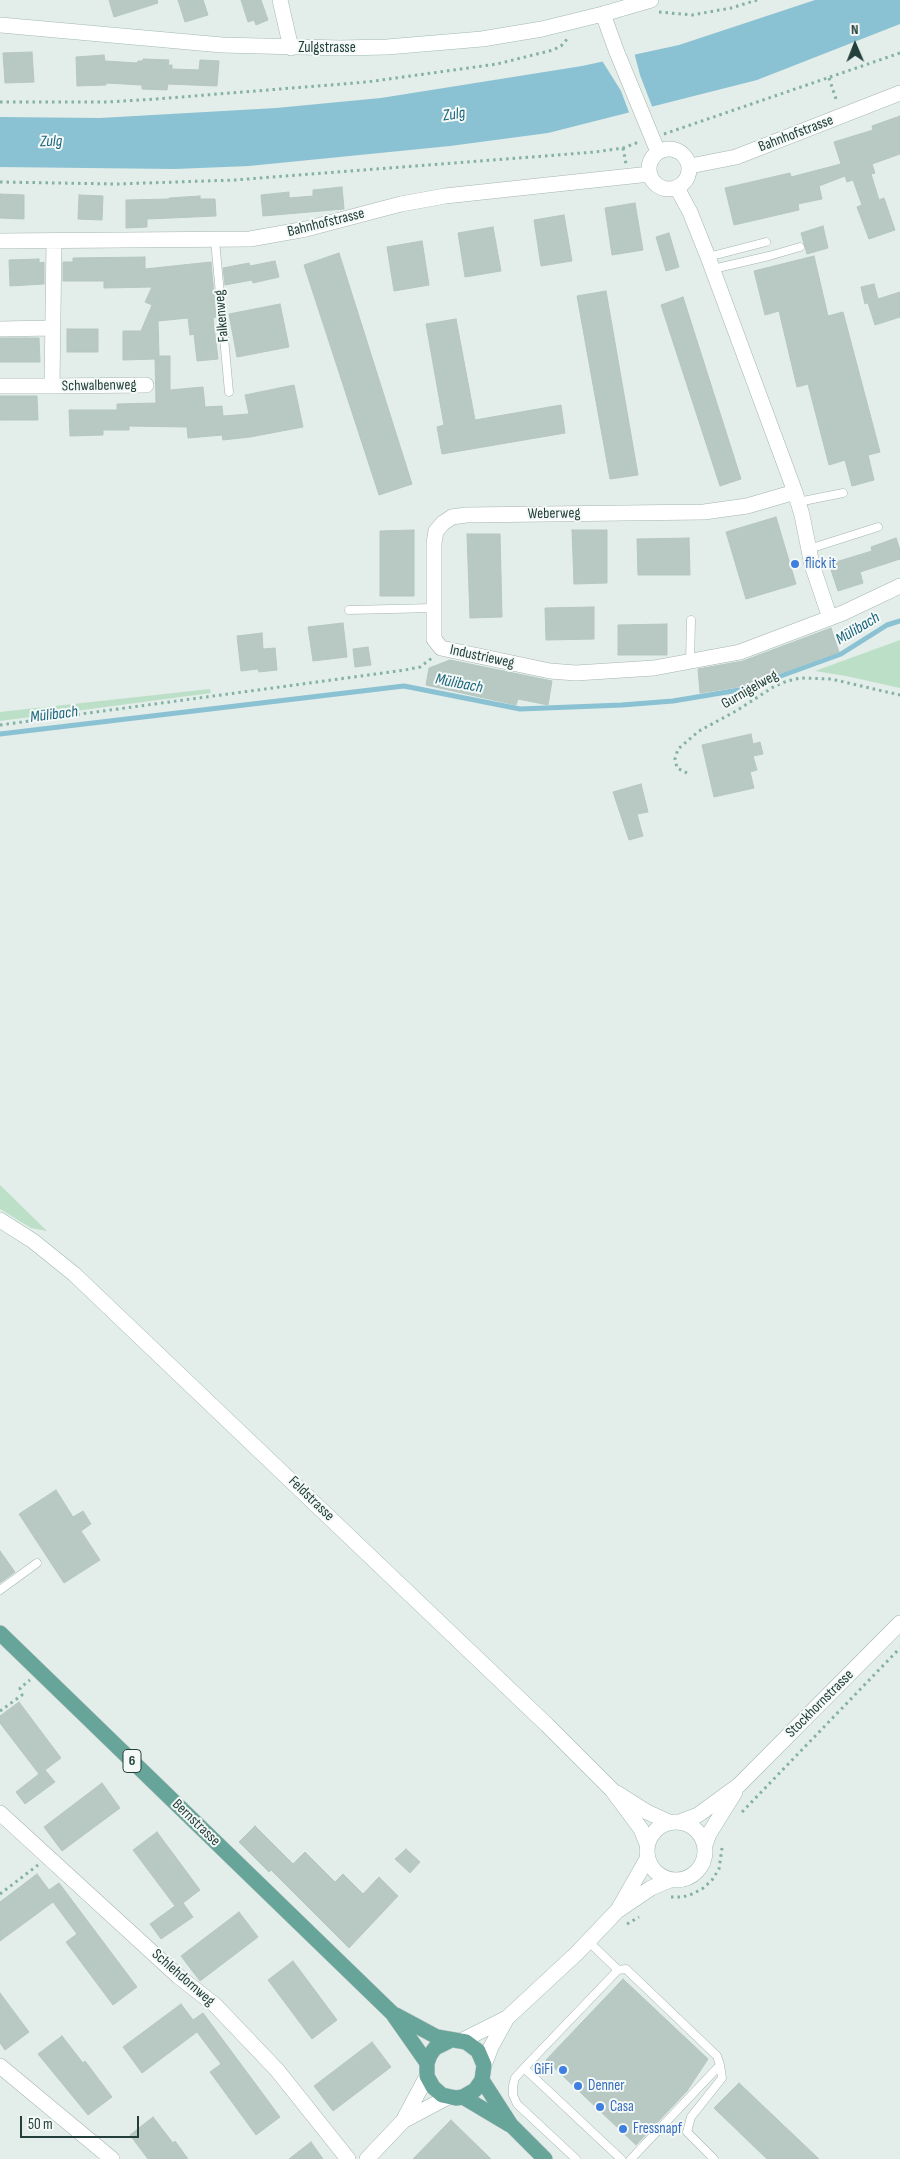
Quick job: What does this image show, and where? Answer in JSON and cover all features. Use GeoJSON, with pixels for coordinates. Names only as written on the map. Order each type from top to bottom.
{"type":"FeatureCollection","features":[{"type":"Feature","properties":{"kind":"main road","name":"Bernstrasse"},"geometry":{"type":"LineString","coordinates":[[0,1633],[392,2013],[427,2069]]}},
{"type":"Feature","properties":{"kind":"main road","name":"Bernstrasse"},"geometry":{"type":"LineString","coordinates":[[392,2013],[437,2037],[455,2041]]}},
{"type":"Feature","properties":{"kind":"main road"},"geometry":{"type":"LineString","coordinates":[[511,2125],[433,2087],[427,2069],[435,2048],[455,2041],[475,2047],[481,2055],[483,2072],[511,2125],[545,2159]]}},
{"type":"Feature","properties":{"kind":"main road"},"geometry":{"type":"LineString","coordinates":[[456,2097],[475,2090],[483,2072]]}},
{"type":"Feature","properties":{"kind":"street"},"geometry":{"type":"LineString","coordinates":[[280,0],[291,48]]}},
{"type":"Feature","properties":{"kind":"street","name":"Zulgstrasse"},"geometry":{"type":"LineString","coordinates":[[0,25],[176,42],[291,48],[340,48],[433,44],[482,39],[573,22],[645,2]]}},
{"type":"Feature","properties":{"kind":"street"},"geometry":{"type":"LineString","coordinates":[[603,14],[658,152]]}},
{"type":"Feature","properties":{"kind":"street","name":"Bahnhofstrasse"},"geometry":{"type":"LineString","coordinates":[[690,166],[736,157],[842,117],[900,92]]}},
{"type":"Feature","properties":{"kind":"street"},"geometry":{"type":"LineString","coordinates":[[668,149],[678,151],[686,157],[690,166],[687,179],[677,188],[668,190],[660,188],[653,182],[650,174],[650,162],[658,152],[668,149]]}},
{"type":"Feature","properties":{"kind":"street","name":"Bahnhofstrasse"},"geometry":{"type":"LineString","coordinates":[[0,241],[250,239],[445,196],[650,174]]}},
{"type":"Feature","properties":{"kind":"street"},"geometry":{"type":"LineString","coordinates":[[677,188],[690,212],[711,263],[797,497],[818,587],[830,618]]}},
{"type":"Feature","properties":{"kind":"street","name":"Schwalbenweg"},"geometry":{"type":"LineString","coordinates":[[52,386],[54,242]]}},
{"type":"Feature","properties":{"kind":"street"},"geometry":{"type":"LineString","coordinates":[[0,328],[52,328]]}},
{"type":"Feature","properties":{"kind":"street","name":"Schwalbenweg"},"geometry":{"type":"LineString","coordinates":[[0,386],[146,385]]}},
{"type":"Feature","properties":{"kind":"street","name":"Weberweg"},"geometry":{"type":"LineString","coordinates":[[441,648],[434,639],[434,543],[436,531],[443,523],[452,518],[466,515],[704,512],[797,497]]}},
{"type":"Feature","properties":{"kind":"street","name":"Industrieweg"},"geometry":{"type":"LineString","coordinates":[[441,648],[550,671],[576,673],[654,668],[740,652],[830,618],[900,586]]}},
{"type":"Feature","properties":{"kind":"street","name":"Feldstrasse"},"geometry":{"type":"LineString","coordinates":[[0,1220],[50,1254],[115,1312],[547,1725],[612,1790],[641,1829],[647,1851]]}},
{"type":"Feature","properties":{"kind":"street","name":"Stockhornstrasse"},"geometry":{"type":"LineString","coordinates":[[676,1822],[698,1815],[739,1785],[900,1623]]}},
{"type":"Feature","properties":{"kind":"street","name":"Stockhornstrasse"},"geometry":{"type":"LineString","coordinates":[[705,1845],[709,1834],[739,1785]]}},
{"type":"Feature","properties":{"kind":"street","name":"Feldstrasse"},"geometry":{"type":"LineString","coordinates":[[612,1790],[647,1812],[676,1822]]}},
{"type":"Feature","properties":{"kind":"street","name":"Schlehdornweg"},"geometry":{"type":"LineString","coordinates":[[0,1813],[178,1976],[215,2005],[283,2076],[348,2159]]}},
{"type":"Feature","properties":{"kind":"street"},"geometry":{"type":"LineString","coordinates":[[483,2072],[491,2047],[507,2018],[588,1941],[619,1919],[651,1888],[670,1880],[680,1880],[696,1873],[705,1856],[705,1845],[697,1830],[676,1822],[656,1830],[619,1919]]}},
{"type":"Feature","properties":{"kind":"street"},"geometry":{"type":"LineString","coordinates":[[647,1851],[656,1873],[670,1880]]}},
{"type":"Feature","properties":{"kind":"street"},"geometry":{"type":"LineString","coordinates":[[455,2041],[507,2018]]}},
{"type":"Feature","properties":{"kind":"street"},"geometry":{"type":"LineString","coordinates":[[0,2066],[112,2159]]}},
{"type":"Feature","properties":{"kind":"street"},"geometry":{"type":"LineString","coordinates":[[367,2159],[403,2121],[427,2069]]}},
{"type":"Feature","properties":{"kind":"street"},"geometry":{"type":"LineString","coordinates":[[403,2121],[456,2097]]}},
{"type":"Feature","properties":{"kind":"lane","name":"Falkenweg"},"geometry":{"type":"LineString","coordinates":[[215,240],[229,392]]}},
{"type":"Feature","properties":{"kind":"lane"},"geometry":{"type":"LineString","coordinates":[[711,263],[766,242]]}},
{"type":"Feature","properties":{"kind":"lane"},"geometry":{"type":"LineString","coordinates":[[711,263],[769,256],[800,247]]}},
{"type":"Feature","properties":{"kind":"lane"},"geometry":{"type":"LineString","coordinates":[[797,497],[843,493]]}},
{"type":"Feature","properties":{"kind":"lane"},"geometry":{"type":"LineString","coordinates":[[809,549],[878,527]]}},
{"type":"Feature","properties":{"kind":"lane"},"geometry":{"type":"LineString","coordinates":[[349,610],[434,608]]}},
{"type":"Feature","properties":{"kind":"lane"},"geometry":{"type":"LineString","coordinates":[[690,662],[691,620]]}},
{"type":"Feature","properties":{"kind":"lane"},"geometry":{"type":"LineString","coordinates":[[0,1590],[37,1563]]}},
{"type":"Feature","properties":{"kind":"lane"},"geometry":{"type":"LineString","coordinates":[[588,1941],[618,1970]]}},
{"type":"Feature","properties":{"kind":"lane"},"geometry":{"type":"LineString","coordinates":[[576,2159],[517,2104],[513,2095],[515,2078],[618,1970],[626,1969],[717,2056],[722,2078],[691,2117],[687,2132],[714,2159]]}},
{"type":"Feature","properties":{"kind":"lane"},"geometry":{"type":"LineString","coordinates":[[631,2159],[720,2065]]}},
{"type":"Feature","properties":{"kind":"lane"},"geometry":{"type":"LineString","coordinates":[[524,2068],[621,2159]]}},
{"type":"Feature","properties":{"kind":"path"},"geometry":{"type":"LineString","coordinates":[[645,2],[657,12],[692,15],[731,8],[757,0]]}},
{"type":"Feature","properties":{"kind":"path"},"geometry":{"type":"LineString","coordinates":[[0,102],[107,102],[206,96],[343,85],[409,77],[497,64],[552,50],[567,41],[573,22]]}},
{"type":"Feature","properties":{"kind":"path"},"geometry":{"type":"LineString","coordinates":[[0,182],[118,184],[235,180],[595,152],[623,148],[650,135],[900,53]]}},
{"type":"Feature","properties":{"kind":"path"},"geometry":{"type":"LineString","coordinates":[[828,78],[842,117]]}},
{"type":"Feature","properties":{"kind":"path","name":"Industrieweg"},"geometry":{"type":"LineString","coordinates":[[0,725],[404,670],[420,667],[431,660],[441,648]]}},
{"type":"Feature","properties":{"kind":"path","name":"Gurnigelweg"},"geometry":{"type":"LineString","coordinates":[[687,773],[677,768],[675,759],[678,750],[699,731],[736,711],[775,686],[788,681],[801,678],[831,679],[900,695]]}},
{"type":"Feature","properties":{"kind":"path"},"geometry":{"type":"LineString","coordinates":[[741,1813],[900,1648]]}},
{"type":"Feature","properties":{"kind":"path"},"geometry":{"type":"LineString","coordinates":[[0,1711],[22,1694],[20,1688],[40,1672]]}},
{"type":"Feature","properties":{"kind":"path"},"geometry":{"type":"LineString","coordinates":[[662,1898],[682,1897],[702,1889],[712,1880],[719,1869],[723,1842]]}},
{"type":"Feature","properties":{"kind":"path"},"geometry":{"type":"LineString","coordinates":[[0,1894],[48,1857]]}},
{"type":"Feature","properties":{"kind":"path"},"geometry":{"type":"LineString","coordinates":[[619,1919],[633,1922],[644,1912]]}},
{"type":"Feature","properties":{"kind":"green space"},"geometry":{"type":"Polygon","coordinates":[[[900,640],[900,688],[815,671],[900,640]]]}},
{"type":"Feature","properties":{"kind":"green space"},"geometry":{"type":"Polygon","coordinates":[[[210,689],[211,693],[0,721],[0,712],[210,689]]]}},
{"type":"Feature","properties":{"kind":"green space"},"geometry":{"type":"Polygon","coordinates":[[[0,1185],[47,1231],[31,1228],[0,1209],[0,1185]]]}},
{"type":"Feature","properties":{"kind":"water","name":"Zulg"},"geometry":{"type":"Polygon","coordinates":[[[815,0],[900,0],[900,24],[757,80],[548,133],[450,146],[249,166],[175,169],[0,167],[0,117],[100,118],[276,108],[381,98],[582,66],[679,45],[815,0]]]}},
{"type":"Feature","properties":{"kind":"pier"},"geometry":{"type":"Polygon","coordinates":[[[634,52],[640,75],[653,109],[630,115],[621,91],[601,59],[634,52]]]}},
{"type":"Feature","properties":{"kind":"building"},"geometry":{"type":"Polygon","coordinates":[[[109,0],[157,0],[158,3],[114,17],[109,0]]]}},
{"type":"Feature","properties":{"kind":"building"},"geometry":{"type":"Polygon","coordinates":[[[178,0],[203,0],[208,15],[185,22],[178,0]]]}},
{"type":"Feature","properties":{"kind":"building"},"geometry":{"type":"Polygon","coordinates":[[[241,0],[261,0],[268,20],[256,25],[254,20],[248,22],[241,0]]]}},
{"type":"Feature","properties":{"kind":"building"},"geometry":{"type":"Polygon","coordinates":[[[32,52],[34,82],[5,83],[3,53],[32,52]]]}},
{"type":"Feature","properties":{"kind":"building"},"geometry":{"type":"Polygon","coordinates":[[[104,55],[105,61],[137,63],[138,61],[143,61],[143,59],[169,60],[168,65],[172,65],[172,69],[199,70],[200,60],[219,61],[217,86],[168,84],[167,90],[142,89],[142,85],[106,83],[106,85],[77,86],[76,57],[104,55]]]}},
{"type":"Feature","properties":{"kind":"building"},"geometry":{"type":"Polygon","coordinates":[[[900,116],[900,154],[872,164],[875,173],[871,174],[879,200],[884,198],[895,230],[869,239],[857,207],[862,205],[853,180],[847,182],[845,176],[819,186],[822,199],[798,204],[799,210],[734,225],[725,188],[790,173],[791,177],[841,164],[834,142],[873,130],[872,126],[900,116]]]}},
{"type":"Feature","properties":{"kind":"building"},"geometry":{"type":"Polygon","coordinates":[[[342,187],[344,209],[263,216],[261,195],[289,192],[289,198],[313,196],[313,190],[342,187]]]}},
{"type":"Feature","properties":{"kind":"building"},"geometry":{"type":"Polygon","coordinates":[[[0,194],[24,195],[24,219],[0,218],[0,194]]]}},
{"type":"Feature","properties":{"kind":"building"},"geometry":{"type":"Polygon","coordinates":[[[79,195],[103,196],[102,220],[78,219],[79,195]]]}},
{"type":"Feature","properties":{"kind":"building"},"geometry":{"type":"Polygon","coordinates":[[[200,196],[200,199],[215,199],[216,216],[147,219],[147,227],[126,228],[126,200],[200,196]]]}},
{"type":"Feature","properties":{"kind":"building"},"geometry":{"type":"Polygon","coordinates":[[[635,203],[643,250],[612,255],[605,208],[635,203]]]}},
{"type":"Feature","properties":{"kind":"building"},"geometry":{"type":"Polygon","coordinates":[[[564,215],[572,261],[541,266],[534,220],[564,215]]]}},
{"type":"Feature","properties":{"kind":"building"},"geometry":{"type":"Polygon","coordinates":[[[823,226],[828,248],[807,254],[801,233],[823,226]]]}},
{"type":"Feature","properties":{"kind":"building"},"geometry":{"type":"Polygon","coordinates":[[[493,227],[501,271],[465,277],[458,233],[493,227]]]}},
{"type":"Feature","properties":{"kind":"building"},"geometry":{"type":"Polygon","coordinates":[[[669,233],[679,267],[666,271],[656,237],[669,233]]]}},
{"type":"Feature","properties":{"kind":"building"},"geometry":{"type":"Polygon","coordinates":[[[422,241],[429,285],[394,291],[387,247],[422,241]]]}},
{"type":"Feature","properties":{"kind":"building"},"geometry":{"type":"Polygon","coordinates":[[[339,253],[412,484],[379,495],[304,265],[339,253]]]}},
{"type":"Feature","properties":{"kind":"building"},"geometry":{"type":"Polygon","coordinates":[[[814,256],[828,316],[843,312],[880,452],[868,455],[874,480],[852,486],[845,460],[829,465],[808,384],[797,387],[779,311],[765,315],[754,271],[814,256]]]}},
{"type":"Feature","properties":{"kind":"building"},"geometry":{"type":"Polygon","coordinates":[[[145,257],[145,269],[211,262],[216,317],[213,318],[218,359],[197,361],[194,334],[190,335],[188,318],[158,321],[159,356],[170,356],[170,390],[203,387],[205,407],[222,406],[223,416],[249,414],[245,395],[294,385],[303,427],[223,440],[222,435],[188,438],[187,427],[129,426],[129,430],[103,430],[103,435],[70,436],[69,410],[117,410],[117,404],[156,403],[155,359],[123,360],[123,331],[141,331],[152,305],[145,302],[152,287],[104,288],[104,281],[63,281],[63,262],[73,262],[73,258],[145,257]]]}},
{"type":"Feature","properties":{"kind":"building"},"geometry":{"type":"Polygon","coordinates":[[[39,259],[39,263],[44,262],[44,284],[10,286],[9,260],[39,259]]]}},
{"type":"Feature","properties":{"kind":"building"},"geometry":{"type":"Polygon","coordinates":[[[275,261],[279,277],[253,283],[252,280],[225,285],[223,268],[249,263],[250,266],[275,261]]]}},
{"type":"Feature","properties":{"kind":"building"},"geometry":{"type":"Polygon","coordinates":[[[874,284],[878,299],[900,292],[900,317],[875,325],[868,303],[865,304],[861,287],[874,284]]]}},
{"type":"Feature","properties":{"kind":"building"},"geometry":{"type":"Polygon","coordinates":[[[606,291],[638,475],[610,479],[577,296],[606,291]]]}},
{"type":"Feature","properties":{"kind":"building"},"geometry":{"type":"Polygon","coordinates":[[[683,297],[741,479],[720,486],[661,305],[683,297]]]}},
{"type":"Feature","properties":{"kind":"building"},"geometry":{"type":"Polygon","coordinates":[[[280,304],[289,347],[237,357],[229,314],[280,304]]]}},
{"type":"Feature","properties":{"kind":"building"},"geometry":{"type":"Polygon","coordinates":[[[456,319],[475,420],[561,405],[565,433],[442,454],[437,427],[444,425],[426,324],[456,319]]]}},
{"type":"Feature","properties":{"kind":"building"},"geometry":{"type":"Polygon","coordinates":[[[67,329],[98,329],[98,352],[67,352],[67,329]]]}},
{"type":"Feature","properties":{"kind":"building"},"geometry":{"type":"Polygon","coordinates":[[[0,338],[39,338],[40,362],[0,362],[0,338]]]}},
{"type":"Feature","properties":{"kind":"building"},"geometry":{"type":"Polygon","coordinates":[[[0,396],[37,396],[38,420],[0,420],[0,396]]]}},
{"type":"Feature","properties":{"kind":"building"},"geometry":{"type":"Polygon","coordinates":[[[776,517],[796,584],[746,599],[726,532],[776,517]]]}},
{"type":"Feature","properties":{"kind":"building"},"geometry":{"type":"Polygon","coordinates":[[[414,530],[414,596],[380,596],[380,531],[414,530]]]}},
{"type":"Feature","properties":{"kind":"building"},"geometry":{"type":"Polygon","coordinates":[[[572,530],[607,530],[607,583],[574,584],[572,530]]]}},
{"type":"Feature","properties":{"kind":"building"},"geometry":{"type":"Polygon","coordinates":[[[467,534],[500,534],[502,617],[470,618],[467,534]]]}},
{"type":"Feature","properties":{"kind":"building"},"geometry":{"type":"Polygon","coordinates":[[[689,538],[690,575],[638,575],[637,539],[689,538]]]}},
{"type":"Feature","properties":{"kind":"building"},"geometry":{"type":"Polygon","coordinates":[[[896,538],[900,550],[900,559],[860,572],[863,583],[838,591],[829,564],[872,551],[871,547],[896,538]]]}},
{"type":"Feature","properties":{"kind":"building"},"geometry":{"type":"Polygon","coordinates":[[[594,607],[594,639],[546,640],[545,608],[594,607]]]}},
{"type":"Feature","properties":{"kind":"building"},"geometry":{"type":"Polygon","coordinates":[[[343,623],[347,657],[313,661],[308,627],[343,623]]]}},
{"type":"Feature","properties":{"kind":"building"},"geometry":{"type":"Polygon","coordinates":[[[667,624],[667,655],[618,655],[618,625],[667,624]]]}},
{"type":"Feature","properties":{"kind":"building"},"geometry":{"type":"Polygon","coordinates":[[[831,628],[839,652],[744,686],[700,693],[698,669],[743,661],[831,628]]]}},
{"type":"Feature","properties":{"kind":"building"},"geometry":{"type":"Polygon","coordinates":[[[262,633],[263,649],[275,648],[277,670],[259,672],[258,669],[241,671],[237,636],[262,633]]]}},
{"type":"Feature","properties":{"kind":"building"},"geometry":{"type":"Polygon","coordinates":[[[368,647],[371,665],[355,667],[353,649],[368,647]]]}},
{"type":"Feature","properties":{"kind":"building"},"geometry":{"type":"Polygon","coordinates":[[[450,660],[552,681],[548,705],[518,699],[516,705],[426,685],[429,668],[450,660]]]}},
{"type":"Feature","properties":{"kind":"building"},"geometry":{"type":"Polygon","coordinates":[[[751,734],[753,744],[760,742],[763,754],[753,756],[757,770],[750,772],[754,788],[714,797],[702,745],[751,734]]]}},
{"type":"Feature","properties":{"kind":"building"},"geometry":{"type":"Polygon","coordinates":[[[641,784],[648,812],[637,814],[643,836],[629,840],[613,792],[641,784]]]}},
{"type":"Feature","properties":{"kind":"building"},"geometry":{"type":"Polygon","coordinates":[[[56,1490],[73,1517],[83,1511],[91,1524],[81,1531],[100,1560],[64,1583],[19,1514],[56,1490]]]}},
{"type":"Feature","properties":{"kind":"building"},"geometry":{"type":"Polygon","coordinates":[[[0,1551],[15,1572],[0,1583],[0,1551]]]}},
{"type":"Feature","properties":{"kind":"building"},"geometry":{"type":"Polygon","coordinates":[[[19,1702],[61,1758],[45,1770],[55,1782],[25,1804],[16,1792],[39,1774],[0,1723],[0,1716],[19,1702]]]}},
{"type":"Feature","properties":{"kind":"building"},"geometry":{"type":"Polygon","coordinates":[[[102,1783],[120,1808],[62,1851],[44,1827],[102,1783]]]}},
{"type":"Feature","properties":{"kind":"building"},"geometry":{"type":"Polygon","coordinates":[[[255,1826],[293,1864],[305,1852],[335,1882],[343,1874],[363,1894],[379,1877],[398,1896],[349,1948],[271,1870],[269,1872],[239,1842],[255,1826]]]}},
{"type":"Feature","properties":{"kind":"building"},"geometry":{"type":"Polygon","coordinates":[[[157,1832],[200,1890],[183,1903],[193,1917],[161,1939],[150,1924],[175,1906],[133,1850],[157,1832]]]}},
{"type":"Feature","properties":{"kind":"building"},"geometry":{"type":"Polygon","coordinates":[[[406,1849],[420,1862],[410,1873],[395,1859],[406,1849]]]}},
{"type":"Feature","properties":{"kind":"building"},"geometry":{"type":"Polygon","coordinates":[[[37,1874],[49,1890],[59,1883],[137,1987],[113,2005],[66,1942],[77,1934],[53,1902],[0,1941],[0,1902],[37,1874]]]}},
{"type":"Feature","properties":{"kind":"building"},"geometry":{"type":"Polygon","coordinates":[[[239,1912],[258,1937],[200,1981],[181,1956],[239,1912]]]}},
{"type":"Feature","properties":{"kind":"building"},"geometry":{"type":"Polygon","coordinates":[[[293,1961],[337,2020],[312,2039],[268,1980],[293,1961]]]}},
{"type":"Feature","properties":{"kind":"building"},"geometry":{"type":"Polygon","coordinates":[[[623,1979],[708,2059],[687,2091],[636,2145],[546,2060],[623,1979]]]}},
{"type":"Feature","properties":{"kind":"building"},"geometry":{"type":"Polygon","coordinates":[[[0,1993],[29,2032],[5,2050],[0,2043],[0,1993]]]}},
{"type":"Feature","properties":{"kind":"building"},"geometry":{"type":"Polygon","coordinates":[[[181,2004],[193,2020],[203,2013],[280,2117],[256,2135],[210,2072],[221,2064],[197,2032],[142,2073],[123,2047],[181,2004]]]}},
{"type":"Feature","properties":{"kind":"building"},"geometry":{"type":"Polygon","coordinates":[[[62,2036],[83,2063],[85,2061],[112,2097],[88,2115],[38,2054],[62,2036]]]}},
{"type":"Feature","properties":{"kind":"building"},"geometry":{"type":"Polygon","coordinates":[[[372,2042],[391,2067],[333,2111],[314,2086],[372,2042]]]}},
{"type":"Feature","properties":{"kind":"building"},"geometry":{"type":"Polygon","coordinates":[[[739,2083],[819,2159],[767,2159],[714,2108],[739,2083]]]}},
{"type":"Feature","properties":{"kind":"building"},"geometry":{"type":"Polygon","coordinates":[[[153,2117],[173,2143],[175,2141],[188,2159],[148,2159],[130,2135],[153,2117]]]}},
{"type":"Feature","properties":{"kind":"building"},"geometry":{"type":"Polygon","coordinates":[[[451,2120],[491,2159],[413,2159],[451,2120]]]}},
{"type":"Feature","properties":{"kind":"building"},"geometry":{"type":"Polygon","coordinates":[[[311,2142],[323,2159],[289,2159],[311,2142]]]}},
{"type":"Feature","properties":{"kind":"waterway","name":"Mülibach"},"geometry":{"type":"LineString","coordinates":[[0,734],[404,686],[520,709],[673,701],[745,689],[841,654],[887,625],[900,621]]}},
{"type":"Feature","properties":{"kind":"place","name":"flick it"},"geometry":{"type":"Point","coordinates":[795,564]}},
{"type":"Feature","properties":{"kind":"place","name":"GiFi"},"geometry":{"type":"Point","coordinates":[563,2070]}},
{"type":"Feature","properties":{"kind":"place","name":"Denner"},"geometry":{"type":"Point","coordinates":[578,2086]}},
{"type":"Feature","properties":{"kind":"place","name":"Casa"},"geometry":{"type":"Point","coordinates":[600,2107]}},
{"type":"Feature","properties":{"kind":"place","name":"Fressnapf"},"geometry":{"type":"Point","coordinates":[623,2129]}}]}
